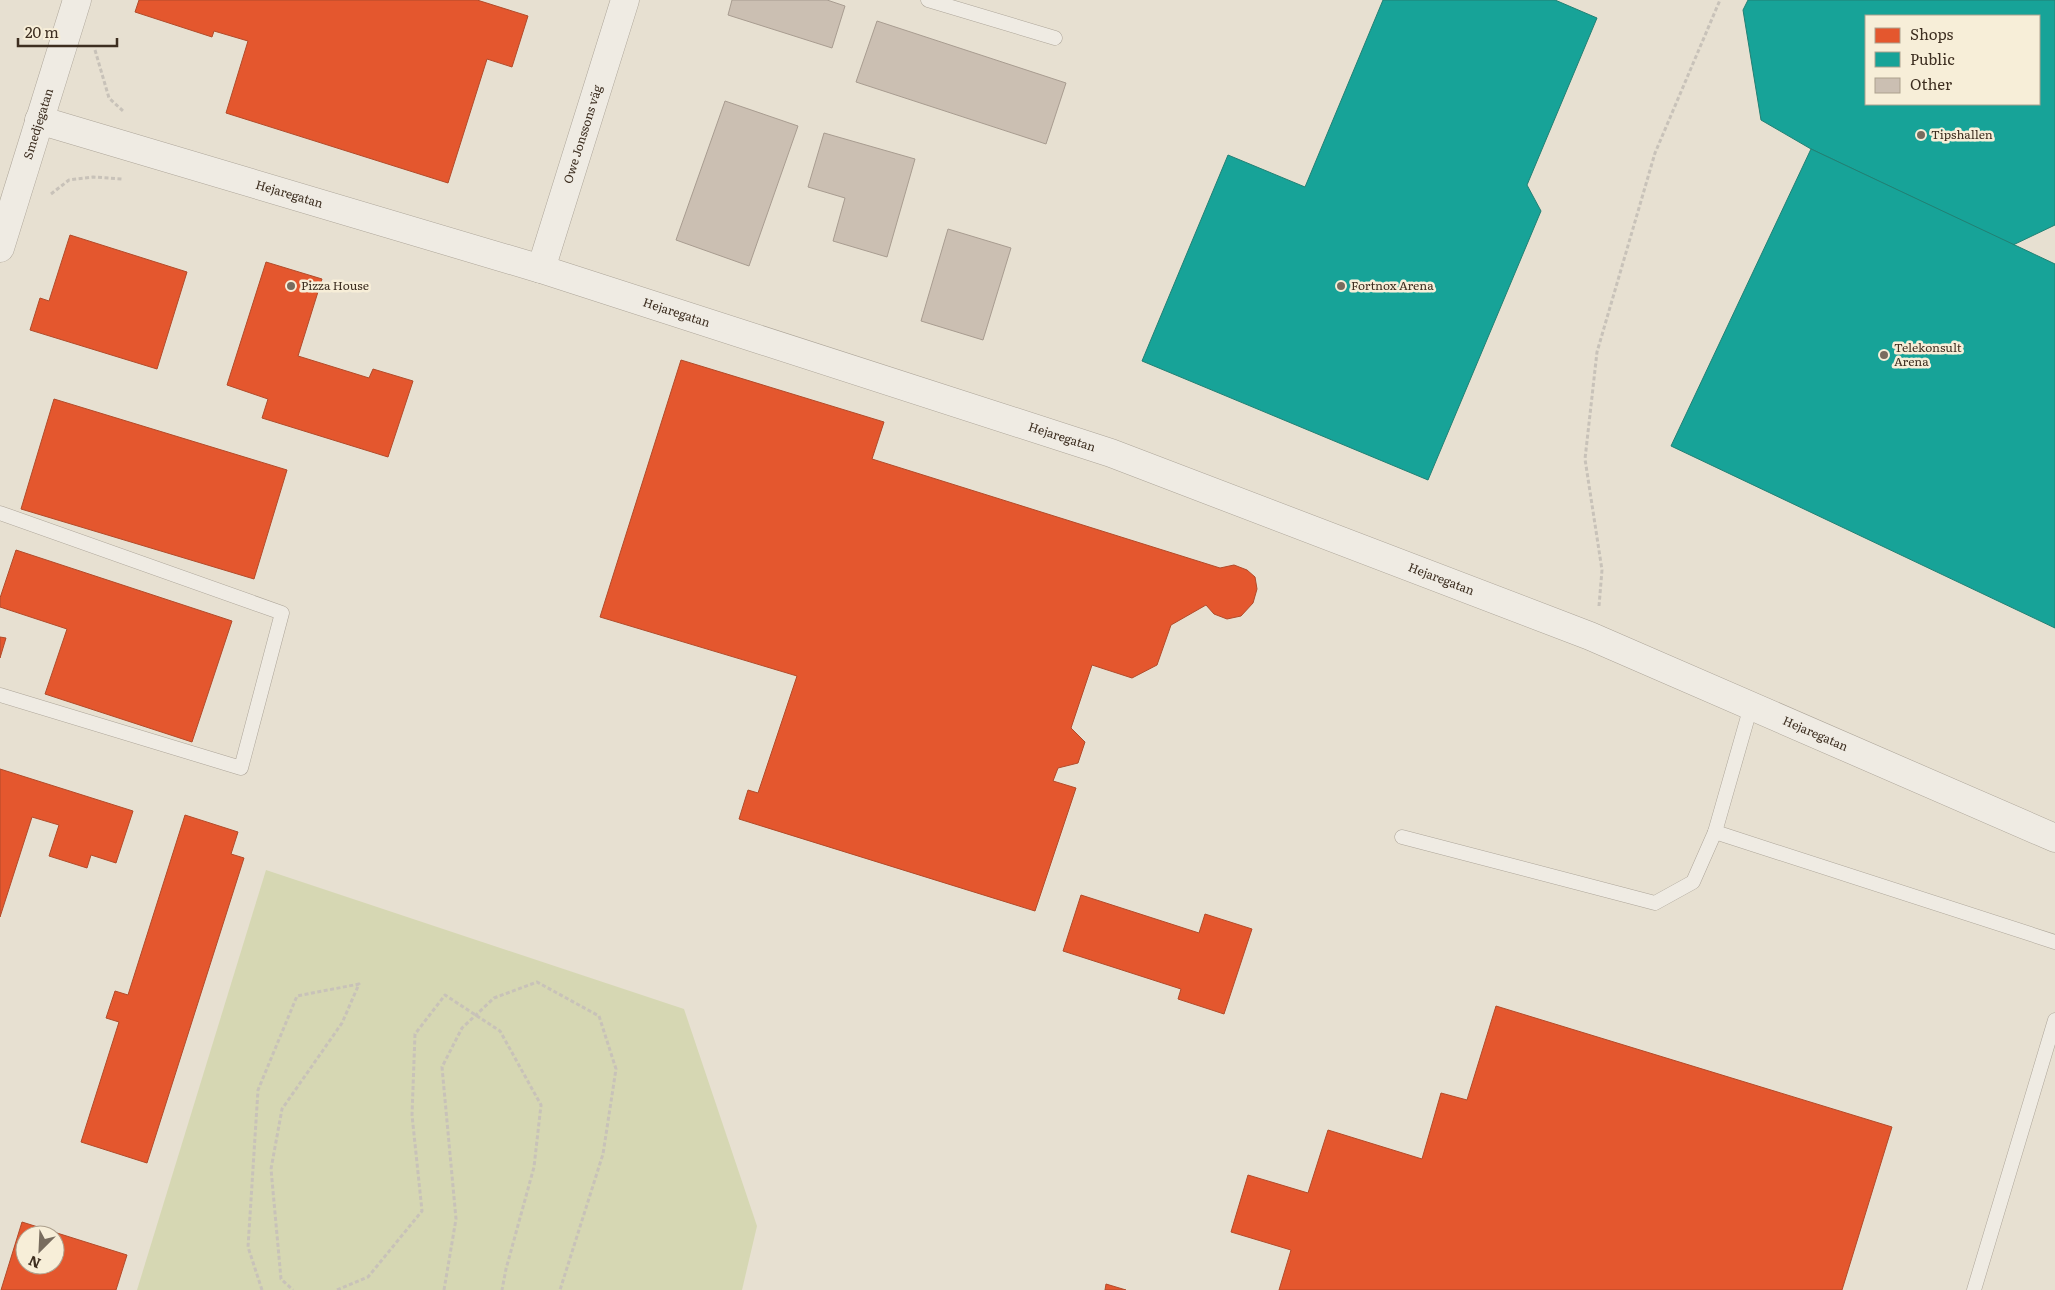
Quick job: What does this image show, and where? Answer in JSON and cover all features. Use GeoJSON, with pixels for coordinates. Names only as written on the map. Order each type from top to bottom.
{"type":"FeatureCollection","features":[{"type":"Feature","properties":{"kind":"street","name":"Smedjegatan"},"geometry":{"type":"LineString","coordinates":[[0,248],[77,0]]}},
{"type":"Feature","properties":{"kind":"street","name":"Owe Jonssons väg"},"geometry":{"type":"LineString","coordinates":[[541,270],[625,0]]}},
{"type":"Feature","properties":{"kind":"street","name":"Hejaregatan"},"geometry":{"type":"LineString","coordinates":[[39,120],[541,270],[1111,453],[1590,636],[2055,838]]}},
{"type":"Feature","properties":{"kind":"lane"},"geometry":{"type":"LineString","coordinates":[[928,0],[1055,38]]}},
{"type":"Feature","properties":{"kind":"lane"},"geometry":{"type":"LineString","coordinates":[[0,513],[282,613],[241,768],[0,695]]}},
{"type":"Feature","properties":{"kind":"lane"},"geometry":{"type":"LineString","coordinates":[[1402,837],[1655,903],[1693,882],[1715,832],[1751,706]]}},
{"type":"Feature","properties":{"kind":"lane"},"geometry":{"type":"LineString","coordinates":[[1715,832],[2055,942]]}},
{"type":"Feature","properties":{"kind":"lane"},"geometry":{"type":"LineString","coordinates":[[1974,1290],[2055,1020]]}},
{"type":"Feature","properties":{"kind":"path"},"geometry":{"type":"LineString","coordinates":[[1590,636],[1599,617],[1602,570],[1585,459],[1597,352],[1655,153],[1720,0]]}},
{"type":"Feature","properties":{"kind":"path"},"geometry":{"type":"LineString","coordinates":[[51,194],[69,180],[93,177],[128,180]]}},
{"type":"Feature","properties":{"kind":"path"},"geometry":{"type":"LineString","coordinates":[[444,1290],[456,1219],[442,1067],[462,1028],[494,998],[537,982],[599,1016],[616,1069],[603,1154],[560,1290]]}},
{"type":"Feature","properties":{"kind":"path"},"geometry":{"type":"LineString","coordinates":[[262,1290],[248,1247],[258,1090],[297,996],[359,984],[342,1023],[282,1109],[271,1169],[281,1279],[293,1290]]}},
{"type":"Feature","properties":{"kind":"path"},"geometry":{"type":"LineString","coordinates":[[336,1290],[368,1278],[422,1211],[412,1115],[415,1034],[445,995],[500,1030],[541,1105],[534,1167],[502,1290]]}},
{"type":"Feature","properties":{"kind":"green space"},"geometry":{"type":"Polygon","coordinates":[[[266,870],[684,1009],[757,1226],[742,1290],[137,1290],[266,870]]]}},
{"type":"Feature","properties":{"kind":"building: Shops"},"geometry":{"type":"Polygon","coordinates":[[[139,0],[477,0],[528,16],[512,67],[487,59],[448,183],[226,113],[248,41],[214,31],[212,37],[135,12],[139,0]]]}},
{"type":"Feature","properties":{"kind":"building: Shops"},"geometry":{"type":"Polygon","coordinates":[[[70,235],[187,272],[157,369],[30,330],[40,298],[49,301],[70,235]]]}},
{"type":"Feature","properties":{"kind":"building: Shops"},"geometry":{"type":"Polygon","coordinates":[[[266,262],[322,279],[298,356],[369,378],[373,369],[413,381],[388,457],[262,418],[268,399],[227,385],[266,262]]]}},
{"type":"Feature","properties":{"kind":"building: Shops"},"geometry":{"type":"Polygon","coordinates":[[[681,360],[884,422],[872,459],[1220,568],[1234,565],[1247,570],[1255,577],[1257,589],[1253,603],[1241,616],[1227,619],[1214,614],[1206,605],[1171,625],[1157,665],[1132,678],[1092,665],[1071,728],[1085,742],[1078,763],[1058,768],[1053,781],[1076,788],[1035,911],[739,819],[748,790],[758,793],[797,676],[600,617],[681,360]]]}},
{"type":"Feature","properties":{"kind":"building: Shops"},"geometry":{"type":"Polygon","coordinates":[[[54,399],[287,470],[254,579],[21,509],[54,399]]]}},
{"type":"Feature","properties":{"kind":"building: Shops"},"geometry":{"type":"Polygon","coordinates":[[[16,550],[232,621],[192,742],[45,694],[67,629],[0,607],[0,598],[16,550]]]}},
{"type":"Feature","properties":{"kind":"building: Shops"},"geometry":{"type":"Polygon","coordinates":[[[0,637],[6,638],[0,658],[0,637]]]}},
{"type":"Feature","properties":{"kind":"building: Shops"},"geometry":{"type":"Polygon","coordinates":[[[0,769],[133,811],[116,863],[91,855],[87,868],[49,856],[59,825],[32,817],[0,917],[0,769]]]}},
{"type":"Feature","properties":{"kind":"building: Shops"},"geometry":{"type":"Polygon","coordinates":[[[185,815],[238,832],[231,854],[244,858],[147,1163],[81,1142],[119,1022],[106,1018],[115,991],[128,995],[185,815]]]}},
{"type":"Feature","properties":{"kind":"building: Shops"},"geometry":{"type":"Polygon","coordinates":[[[1081,895],[1199,933],[1205,914],[1252,929],[1224,1014],[1178,999],[1181,989],[1063,951],[1081,895]]]}},
{"type":"Feature","properties":{"kind":"building: Shops"},"geometry":{"type":"Polygon","coordinates":[[[1496,1006],[1892,1127],[1842,1290],[1279,1290],[1291,1250],[1231,1232],[1248,1175],[1308,1193],[1328,1130],[1422,1159],[1441,1093],[1467,1100],[1496,1006]]]}},
{"type":"Feature","properties":{"kind":"building: Shops"},"geometry":{"type":"Polygon","coordinates":[[[22,1222],[32,1225],[21,1225],[22,1222]]]}},
{"type":"Feature","properties":{"kind":"building: Shops"},"geometry":{"type":"Polygon","coordinates":[[[65,1236],[127,1255],[116,1290],[1,1290],[15,1245],[15,1275],[65,1275],[65,1236]]]}},
{"type":"Feature","properties":{"kind":"building: Shops"},"geometry":{"type":"Polygon","coordinates":[[[1106,1284],[1126,1290],[1105,1290],[1106,1284]]]}},
{"type":"Feature","properties":{"kind":"building: Public","name":"Fortnox Arena"},"geometry":{"type":"Polygon","coordinates":[[[1383,0],[1555,0],[1597,18],[1527,185],[1541,211],[1428,480],[1142,361],[1228,155],[1305,187],[1383,0]]]}},
{"type":"Feature","properties":{"kind":"building: Public","name":"Tipshallen"},"geometry":{"type":"Polygon","coordinates":[[[1748,0],[2055,0],[2055,225],[2013,245],[1811,149],[1761,120],[1743,10],[1748,0]]]}},
{"type":"Feature","properties":{"kind":"building: Public","name":"Telekonsult Arena"},"geometry":{"type":"Polygon","coordinates":[[[1811,149],[2055,264],[2055,628],[1671,446],[1811,149]]]}},
{"type":"Feature","properties":{"kind":"building: Other"},"geometry":{"type":"Polygon","coordinates":[[[732,0],[827,0],[845,6],[832,48],[728,15],[732,0]]]}},
{"type":"Feature","properties":{"kind":"building: Other"},"geometry":{"type":"Polygon","coordinates":[[[877,21],[1066,83],[1046,144],[856,82],[877,21]]]}},
{"type":"Feature","properties":{"kind":"building: Other"},"geometry":{"type":"Polygon","coordinates":[[[725,101],[798,126],[749,266],[676,240],[725,101]]]}},
{"type":"Feature","properties":{"kind":"building: Other"},"geometry":{"type":"Polygon","coordinates":[[[824,133],[915,159],[887,257],[833,241],[845,198],[808,187],[824,133]]]}},
{"type":"Feature","properties":{"kind":"building: Other"},"geometry":{"type":"Polygon","coordinates":[[[948,229],[1011,248],[983,340],[921,321],[948,229]]]}},
{"type":"Feature","properties":{"kind":"place","name":"Tipshallen"},"geometry":{"type":"Point","coordinates":[1921,135]}},
{"type":"Feature","properties":{"kind":"place","name":"Pizza House"},"geometry":{"type":"Point","coordinates":[291,286]}},
{"type":"Feature","properties":{"kind":"place","name":"Fortnox Arena"},"geometry":{"type":"Point","coordinates":[1341,286]}},
{"type":"Feature","properties":{"kind":"place","name":"Telekonsult Arena"},"geometry":{"type":"Point","coordinates":[1884,355]}}]}
